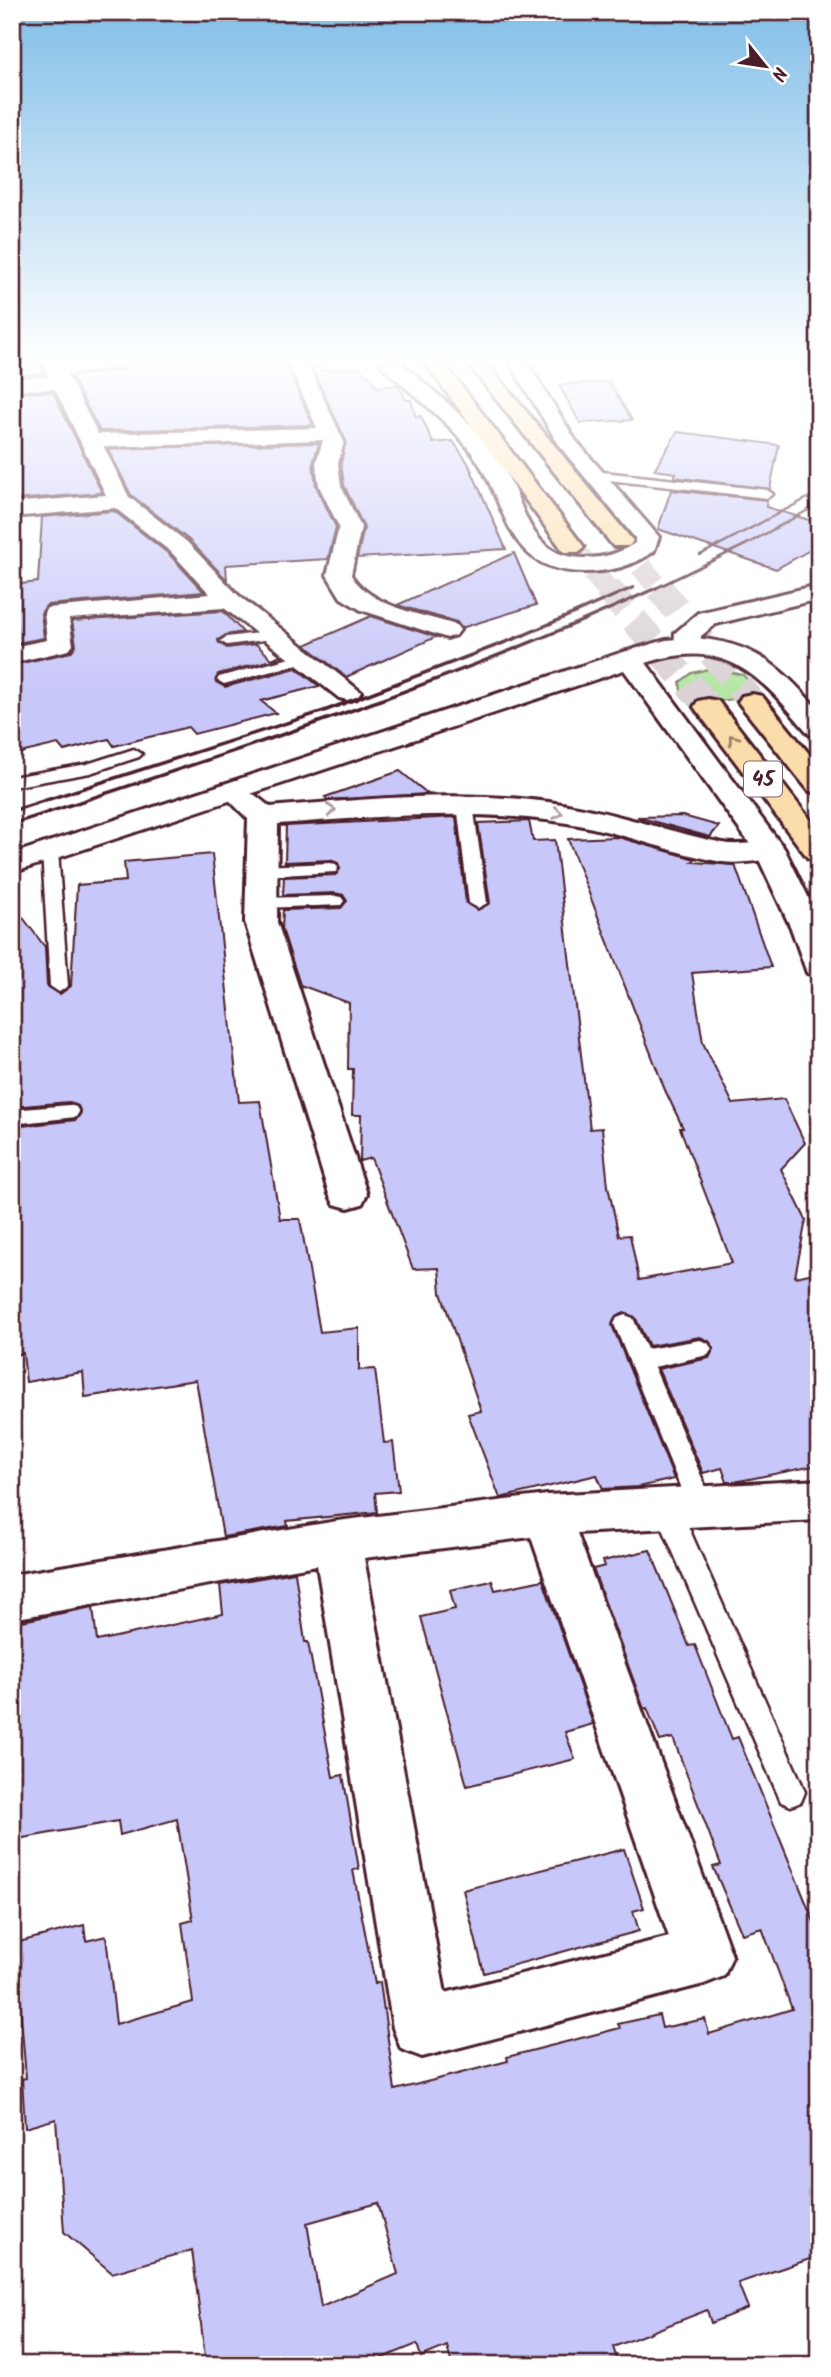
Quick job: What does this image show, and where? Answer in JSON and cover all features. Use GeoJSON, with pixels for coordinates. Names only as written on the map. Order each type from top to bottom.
{"type":"FeatureCollection","features":[{"type":"Feature","properties":{"kind":"main road"},"geometry":{"type":"LineString","coordinates":[[514,470],[572,547]]}},
{"type":"Feature","properties":{"kind":"main road"},"geometry":{"type":"LineString","coordinates":[[563,470],[621,541]]}},
{"type":"Feature","properties":{"kind":"main road","name":"45"},"geometry":{"type":"LineString","coordinates":[[752,702],[819,785]]}},
{"type":"Feature","properties":{"kind":"main road","name":"45"},"geometry":{"type":"LineString","coordinates":[[708,707],[819,852]]}},
{"type":"Feature","properties":{"kind":"street"},"geometry":{"type":"LineString","coordinates":[[104,470],[120,501],[179,547],[229,600],[348,692]]}},
{"type":"Feature","properties":{"kind":"street"},"geometry":{"type":"LineString","coordinates":[[328,470],[330,486],[349,527],[339,575],[350,593],[370,605],[447,630]]}},
{"type":"Feature","properties":{"kind":"street"},"geometry":{"type":"LineString","coordinates":[[491,470],[503,489],[509,510],[526,540],[538,554],[562,563],[597,565],[629,557],[646,546],[647,537],[590,470]]}},
{"type":"Feature","properties":{"kind":"street"},"geometry":{"type":"LineString","coordinates":[[12,510],[120,501]]}},
{"type":"Feature","properties":{"kind":"street"},"geometry":{"type":"LineString","coordinates":[[687,646],[688,633],[707,618],[819,592]]}},
{"type":"Feature","properties":{"kind":"street"},"geometry":{"type":"LineString","coordinates":[[12,655],[61,645],[56,613],[229,600]]}},
{"type":"Feature","properties":{"kind":"street"},"geometry":{"type":"LineString","coordinates":[[12,864],[652,651],[687,646],[727,650],[760,665],[774,676],[819,728]]}},
{"type":"Feature","properties":{"kind":"street"},"geometry":{"type":"LineString","coordinates":[[629,659],[770,850],[807,928],[819,967]]}},
{"type":"Feature","properties":{"kind":"street"},"geometry":{"type":"LineString","coordinates":[[234,789],[253,810],[263,816],[421,804],[465,804],[561,813],[641,830],[725,853],[770,850]]}},
{"type":"Feature","properties":{"kind":"street"},"geometry":{"type":"LineString","coordinates":[[263,816],[261,922],[348,1194]]}},
{"type":"Feature","properties":{"kind":"street"},"geometry":{"type":"LineString","coordinates":[[12,1597],[337,1541],[547,1515],[819,1500]]}},
{"type":"Feature","properties":{"kind":"street"},"geometry":{"type":"LineString","coordinates":[[337,1541],[422,2028],[704,1956],[547,1515]]}},
{"type":"Feature","properties":{"kind":"lane"},"geometry":{"type":"LineString","coordinates":[[594,475],[766,494]]}},
{"type":"Feature","properties":{"kind":"lane"},"geometry":{"type":"LineString","coordinates":[[227,642],[274,635]]}},
{"type":"Feature","properties":{"kind":"lane"},"geometry":{"type":"LineString","coordinates":[[224,680],[305,658]]}},
{"type":"Feature","properties":{"kind":"lane"},"geometry":{"type":"LineString","coordinates":[[12,782],[90,768],[134,754]]}},
{"type":"Feature","properties":{"kind":"lane"},"geometry":{"type":"LineString","coordinates":[[465,804],[478,903]]}},
{"type":"Feature","properties":{"kind":"lane"},"geometry":{"type":"LineString","coordinates":[[50,851],[59,986]]}},
{"type":"Feature","properties":{"kind":"lane"},"geometry":{"type":"LineString","coordinates":[[262,887],[330,868]]}},
{"type":"Feature","properties":{"kind":"lane"},"geometry":{"type":"LineString","coordinates":[[262,887],[335,901]]}},
{"type":"Feature","properties":{"kind":"lane"},"geometry":{"type":"LineString","coordinates":[[12,1118],[69,1112]]}},
{"type":"Feature","properties":{"kind":"lane"},"geometry":{"type":"LineString","coordinates":[[625,1324],[640,1360],[684,1507],[791,1792]]}},
{"type":"Feature","properties":{"kind":"lane"},"geometry":{"type":"LineString","coordinates":[[640,1360],[700,1349]]}},
{"type":"Feature","properties":{"kind":"green space"},"geometry":{"type":"Polygon","coordinates":[[[713,668],[743,675],[762,695],[692,705],[681,691],[680,682],[692,673],[713,668]]]}},
{"type":"Feature","properties":{"kind":"building"},"geometry":{"type":"Polygon","coordinates":[[[12,470],[91,470],[102,493],[12,500],[12,470]]]}},
{"type":"Feature","properties":{"kind":"building"},"geometry":{"type":"Polygon","coordinates":[[[118,470],[314,470],[316,486],[336,527],[328,559],[226,565],[227,580],[189,540],[131,495],[118,470]]]}},
{"type":"Feature","properties":{"kind":"building"},"geometry":{"type":"Polygon","coordinates":[[[342,470],[471,470],[506,549],[357,558],[364,528],[344,485],[342,470]]]}},
{"type":"Feature","properties":{"kind":"building"},"geometry":{"type":"Polygon","coordinates":[[[654,470],[774,470],[770,489],[674,477],[676,473],[654,470]]]}},
{"type":"Feature","properties":{"kind":"building"},"geometry":{"type":"Polygon","coordinates":[[[671,490],[767,500],[766,507],[819,523],[819,545],[776,569],[658,529],[671,490]]]}},
{"type":"Feature","properties":{"kind":"building"},"geometry":{"type":"Polygon","coordinates":[[[114,511],[169,554],[204,592],[47,605],[41,613],[44,638],[12,644],[12,585],[38,582],[42,517],[114,511]]]}},
{"type":"Feature","properties":{"kind":"building"},"geometry":{"type":"Polygon","coordinates":[[[514,553],[536,605],[461,628],[457,622],[397,605],[514,553]]]}},
{"type":"Feature","properties":{"kind":"building"},"geometry":{"type":"Polygon","coordinates":[[[223,611],[243,632],[226,635],[218,640],[219,643],[227,648],[256,644],[272,659],[280,655],[283,657],[218,674],[216,682],[225,687],[296,668],[319,686],[261,701],[276,713],[194,734],[188,727],[114,746],[109,739],[64,751],[58,744],[12,755],[12,665],[71,652],[76,645],[72,621],[223,611]]]}},
{"type":"Feature","properties":{"kind":"building"},"geometry":{"type":"Polygon","coordinates":[[[371,616],[436,637],[346,677],[305,645],[371,616]]]}},
{"type":"Feature","properties":{"kind":"building"},"geometry":{"type":"Polygon","coordinates":[[[400,771],[428,794],[328,800],[325,797],[400,771]]]}},
{"type":"Feature","properties":{"kind":"building"},"geometry":{"type":"Polygon","coordinates":[[[683,816],[719,826],[710,837],[637,817],[683,816]]]}},
{"type":"Feature","properties":{"kind":"building"},"geometry":{"type":"Polygon","coordinates":[[[456,817],[466,903],[477,910],[490,903],[478,823],[529,821],[533,841],[555,840],[590,1129],[602,1128],[608,1186],[619,1236],[630,1235],[639,1280],[732,1263],[680,1128],[683,1128],[665,1090],[568,839],[618,837],[695,859],[692,862],[735,865],[771,967],[692,973],[703,1043],[733,1104],[784,1099],[805,1143],[781,1169],[806,1220],[795,1277],[819,1272],[819,1465],[734,1482],[727,1482],[722,1468],[703,1473],[658,1369],[709,1358],[714,1348],[709,1341],[700,1337],[649,1346],[635,1317],[624,1313],[615,1317],[612,1325],[674,1479],[638,1487],[603,1489],[597,1475],[500,1498],[468,1414],[481,1411],[441,1293],[439,1268],[413,1269],[371,1158],[360,1161],[361,1115],[352,1115],[353,1069],[348,1069],[349,1003],[300,985],[282,929],[283,910],[341,908],[347,901],[343,895],[335,893],[283,895],[284,877],[336,875],[340,869],[338,863],[330,860],[285,862],[286,826],[456,817]]]}},
{"type":"Feature","properties":{"kind":"building"},"geometry":{"type":"Polygon","coordinates":[[[212,854],[239,1102],[260,1101],[280,1219],[300,1219],[320,1332],[359,1328],[359,1370],[375,1369],[384,1443],[393,1442],[399,1491],[375,1493],[377,1512],[287,1521],[288,1526],[223,1537],[196,1380],[85,1397],[83,1372],[26,1382],[23,1353],[15,1355],[12,1327],[12,1127],[76,1120],[81,1113],[78,1106],[69,1102],[12,1107],[12,903],[45,947],[47,986],[60,994],[71,986],[77,885],[126,881],[124,862],[212,854]]]}},
{"type":"Feature","properties":{"kind":"building"},"geometry":{"type":"Polygon","coordinates":[[[650,1550],[689,1646],[695,1645],[732,1739],[738,1737],[819,1934],[819,2256],[738,2283],[748,2308],[711,2323],[707,2310],[613,2347],[619,2365],[452,2365],[447,2346],[421,2357],[417,2344],[365,2365],[206,2365],[192,2250],[112,2273],[64,2232],[56,2119],[25,2128],[22,2079],[26,2078],[15,1943],[84,1925],[86,1941],[106,1936],[116,2024],[193,2002],[182,1923],[193,1920],[177,1819],[120,1835],[118,1821],[12,1840],[12,1623],[93,1607],[97,1641],[223,1614],[220,1585],[295,1572],[305,1642],[308,1642],[333,1777],[343,1775],[359,1869],[353,1870],[375,1984],[380,1982],[395,2090],[508,2061],[507,2057],[620,2028],[618,2024],[659,2015],[662,2028],[705,2019],[709,2034],[792,2009],[762,1928],[742,1934],[713,1867],[721,1865],[673,1738],[660,1741],[647,1708],[644,1709],[593,1569],[605,1566],[603,1561],[650,1550]],[[378,2203],[307,2223],[321,2307],[398,2274],[378,2203]]]}},
{"type":"Feature","properties":{"kind":"building"},"geometry":{"type":"Polygon","coordinates":[[[543,1580],[593,1724],[565,1732],[575,1759],[467,1786],[421,1617],[455,1609],[450,1590],[492,1581],[495,1590],[543,1580]]]}},
{"type":"Feature","properties":{"kind":"building"},"geometry":{"type":"Polygon","coordinates":[[[624,1849],[644,1908],[633,1911],[639,1931],[484,1973],[463,1890],[624,1849]]]}},
{"type":"Feature","properties":{"kind":"tunnel"},"geometry":{"type":"LineString","coordinates":[[621,541],[660,590]]}},
{"type":"Feature","properties":{"kind":"tunnel"},"geometry":{"type":"LineString","coordinates":[[572,547],[608,590]]}},
{"type":"Feature","properties":{"kind":"tunnel"},"geometry":{"type":"LineString","coordinates":[[607,588],[708,707]]}},
{"type":"Feature","properties":{"kind":"tunnel"},"geometry":{"type":"LineString","coordinates":[[659,588],[752,702]]}},
{"type":"Feature","properties":{"kind":"railway"},"geometry":{"type":"LineString","coordinates":[[700,555],[819,492]]}},
{"type":"Feature","properties":{"kind":"railway"},"geometry":{"type":"LineString","coordinates":[[652,590],[747,544],[819,504]]}},
{"type":"Feature","properties":{"kind":"railway"},"geometry":{"type":"LineString","coordinates":[[12,811],[324,711],[524,635],[632,588]]}},
{"type":"Feature","properties":{"kind":"railway"},"geometry":{"type":"LineString","coordinates":[[628,590],[632,588]]}},
{"type":"Feature","properties":{"kind":"railway"},"geometry":{"type":"LineString","coordinates":[[12,824],[257,743],[418,686],[578,623],[656,588]]}}]}
